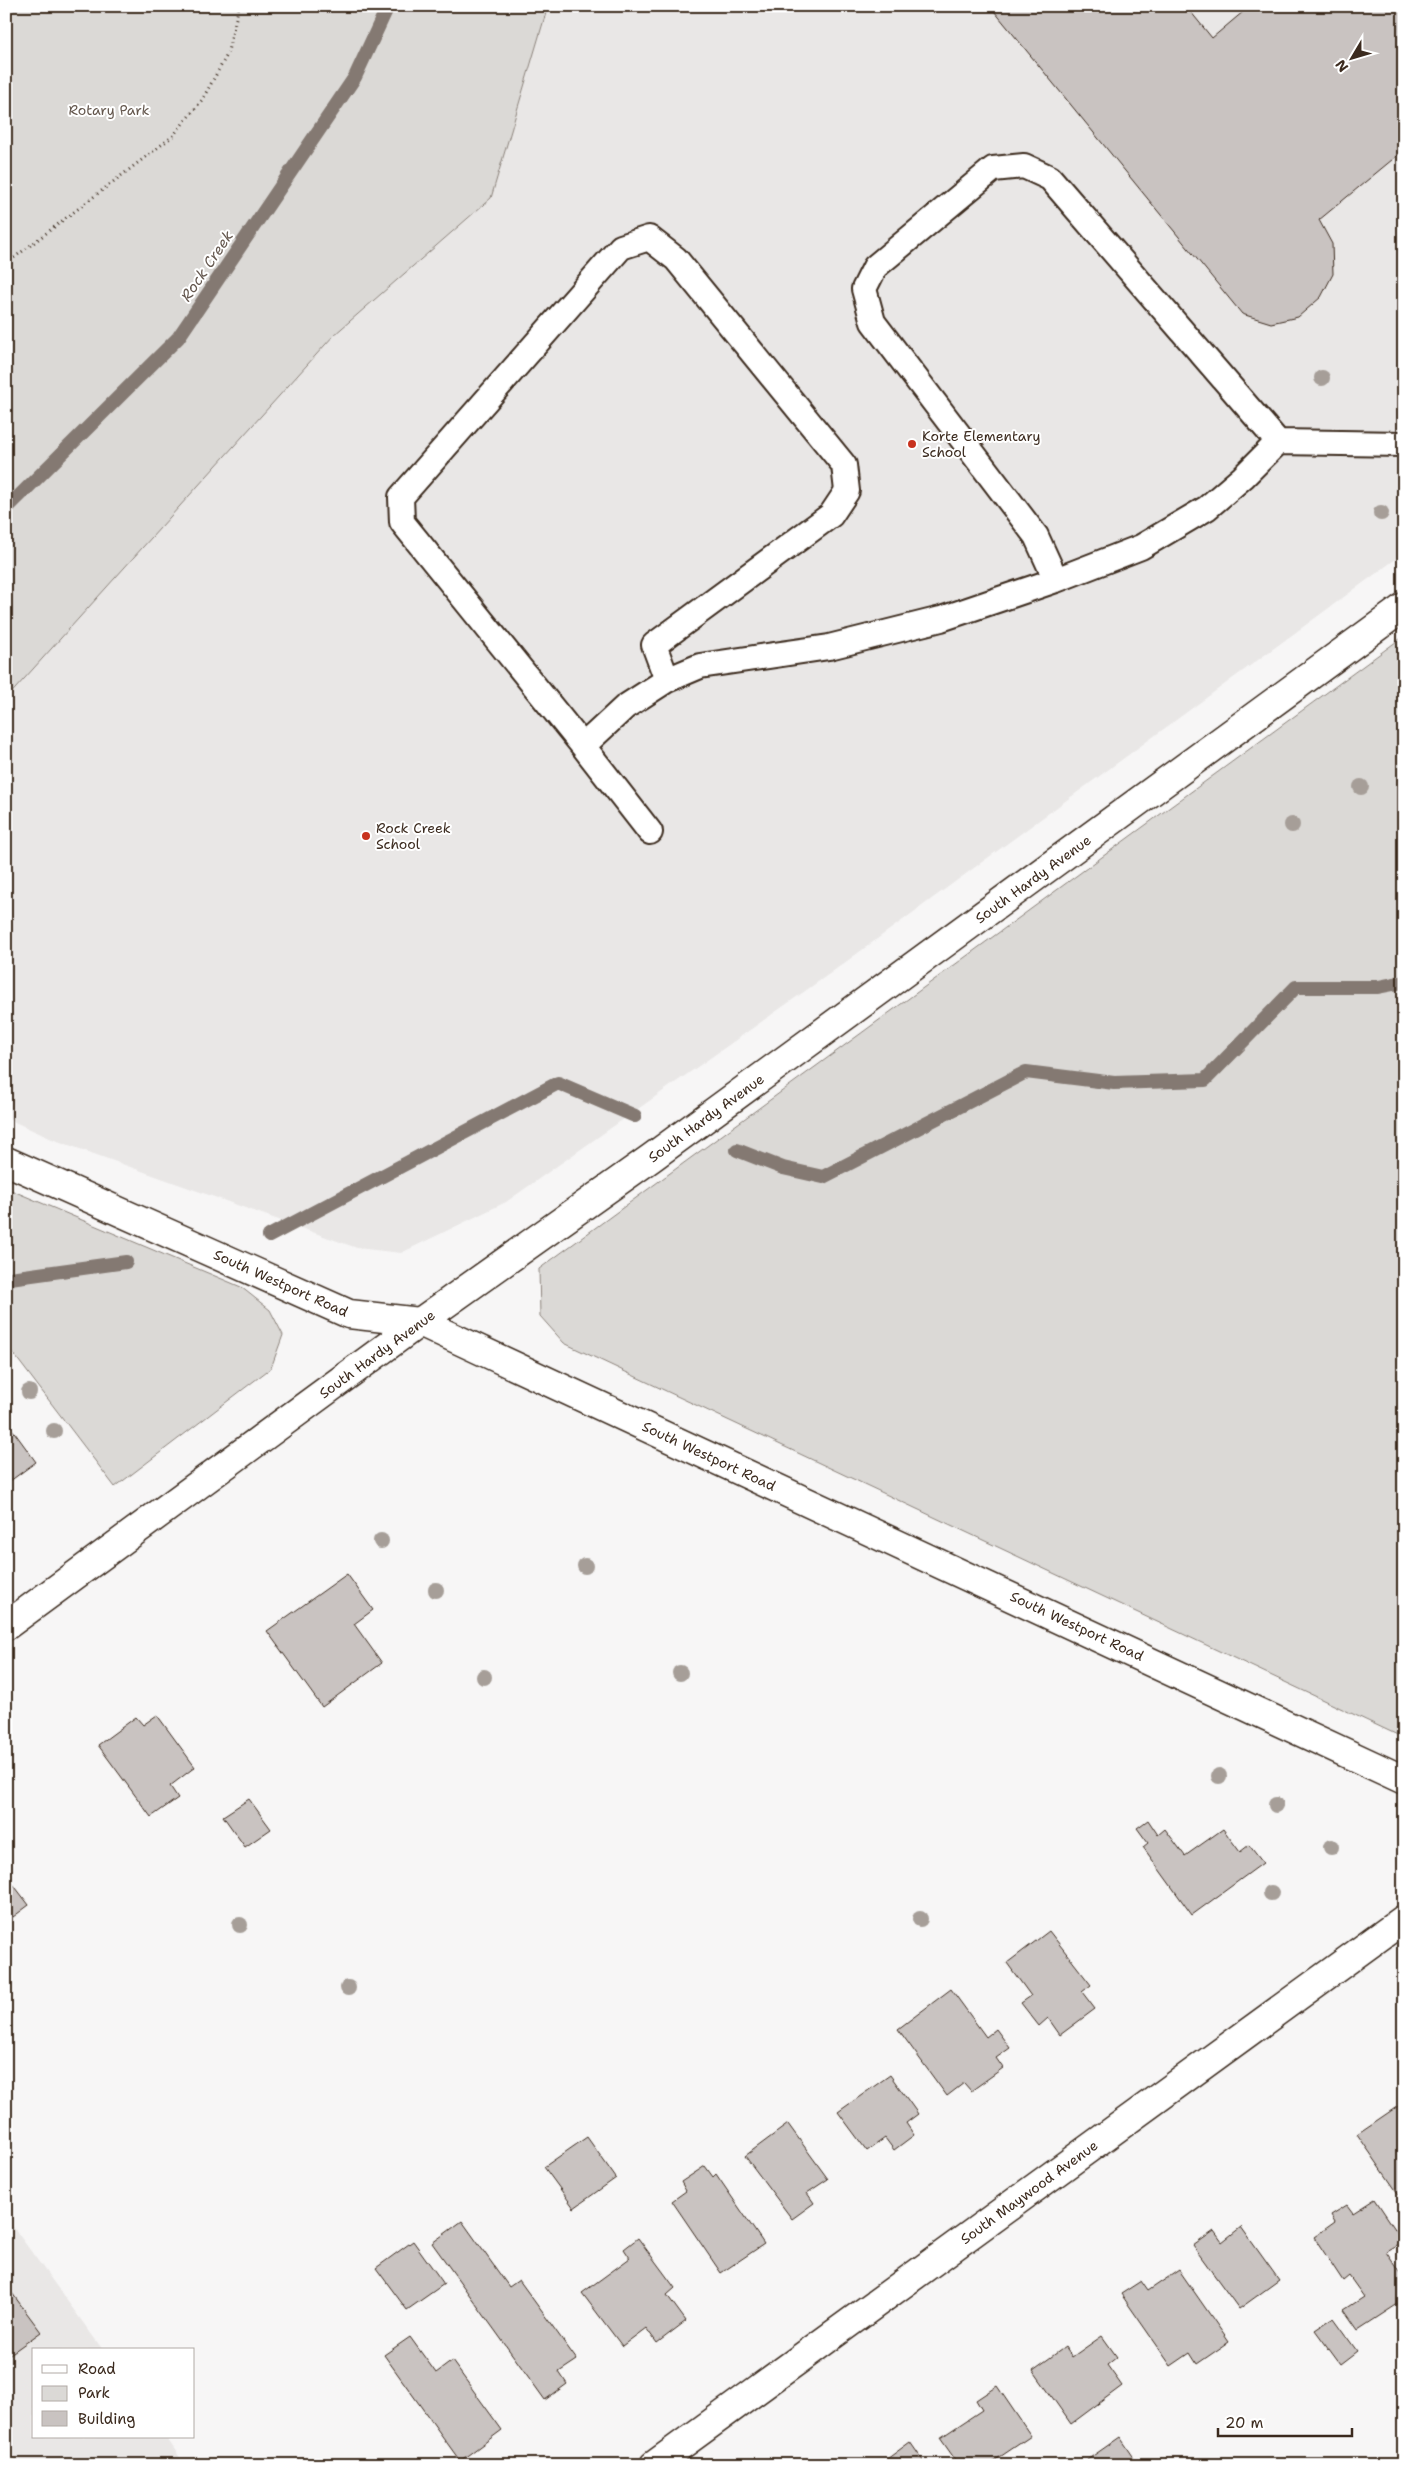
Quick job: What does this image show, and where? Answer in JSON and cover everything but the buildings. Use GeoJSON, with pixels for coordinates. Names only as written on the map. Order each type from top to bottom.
{"type":"FeatureCollection","features":[{"type":"Feature","properties":{"kind":"street","name":"South Hardy Avenue"},"geometry":{"type":"LineString","coordinates":[[6,1626],[420,1322],[659,1152],[1404,607]]}},
{"type":"Feature","properties":{"kind":"street","name":"South Westport Road"},"geometry":{"type":"LineString","coordinates":[[6,1161],[349,1314],[420,1322],[1404,1780]]}},
{"type":"Feature","properties":{"kind":"street","name":"South Maywood Avenue"},"geometry":{"type":"LineString","coordinates":[[654,2465],[1404,1919]]}},
{"type":"Feature","properties":{"kind":"lane"},"geometry":{"type":"LineString","coordinates":[[1056,580],[1036,536],[873,322],[864,289],[875,267],[993,169],[1024,166],[1050,178],[1278,442]]}},
{"type":"Feature","properties":{"kind":"lane"},"geometry":{"type":"LineString","coordinates":[[650,832],[402,522],[401,497],[621,247],[649,238],[676,259],[844,465],[847,491],[831,515],[654,645],[667,680]]}},
{"type":"Feature","properties":{"kind":"lane"},"geometry":{"type":"LineString","coordinates":[[583,746],[625,707],[667,680],[700,666],[829,647],[941,619],[1056,580],[1141,547],[1207,508],[1243,477],[1278,442],[1404,444]]}},
{"type":"Feature","properties":{"kind":"path"},"geometry":{"type":"LineString","coordinates":[[6,264],[173,136],[202,100],[227,55],[239,6]]}},
{"type":"Feature","properties":{"kind":"shaded area","name":"Korte Elementary School"},"geometry":{"type":"Polygon","coordinates":[[[548,6],[1404,6],[1404,553],[832,972],[506,1202],[401,1253],[357,1248],[52,1139],[6,1118],[6,699],[334,335],[491,198],[548,6]]]}},
{"type":"Feature","properties":{"kind":"shaded area"},"geometry":{"type":"Polygon","coordinates":[[[6,2217],[102,2348],[32,2348],[32,2438],[167,2438],[185,2465],[6,2465],[6,2217]]]}},
{"type":"Feature","properties":{"kind":"green space","name":"Rotary Park"},"geometry":{"type":"Polygon","coordinates":[[[6,6],[548,6],[491,198],[334,335],[6,699],[6,6]]]}},
{"type":"Feature","properties":{"kind":"green space"},"geometry":{"type":"Polygon","coordinates":[[[1404,636],[1404,1738],[564,1343],[540,1316],[539,1269],[1404,636]]]}},
{"type":"Feature","properties":{"kind":"green space"},"geometry":{"type":"Polygon","coordinates":[[[6,1188],[241,1287],[270,1310],[283,1335],[271,1368],[115,1487],[6,1344],[6,1188]]]}},
{"type":"Feature","properties":{"kind":"waterway","name":"Rock Creek"},"geometry":{"type":"LineString","coordinates":[[6,509],[178,338],[355,77],[388,6]]}},
{"type":"Feature","properties":{"kind":"waterway"},"geometry":{"type":"LineString","coordinates":[[737,1150],[783,1168],[823,1177],[1026,1072],[1114,1083],[1205,1080],[1296,987],[1378,987],[1404,982]]}},
{"type":"Feature","properties":{"kind":"waterway"},"geometry":{"type":"LineString","coordinates":[[269,1236],[558,1083],[635,1116]]}},
{"type":"Feature","properties":{"kind":"waterway"},"geometry":{"type":"LineString","coordinates":[[6,1281],[10,1278],[126,1262]]}},
{"type":"Feature","properties":{"kind":"place","name":"Korte Elementary School"},"geometry":{"type":"Point","coordinates":[912,444]}},
{"type":"Feature","properties":{"kind":"place","name":"Rock Creek School"},"geometry":{"type":"Point","coordinates":[366,836]}}]}
